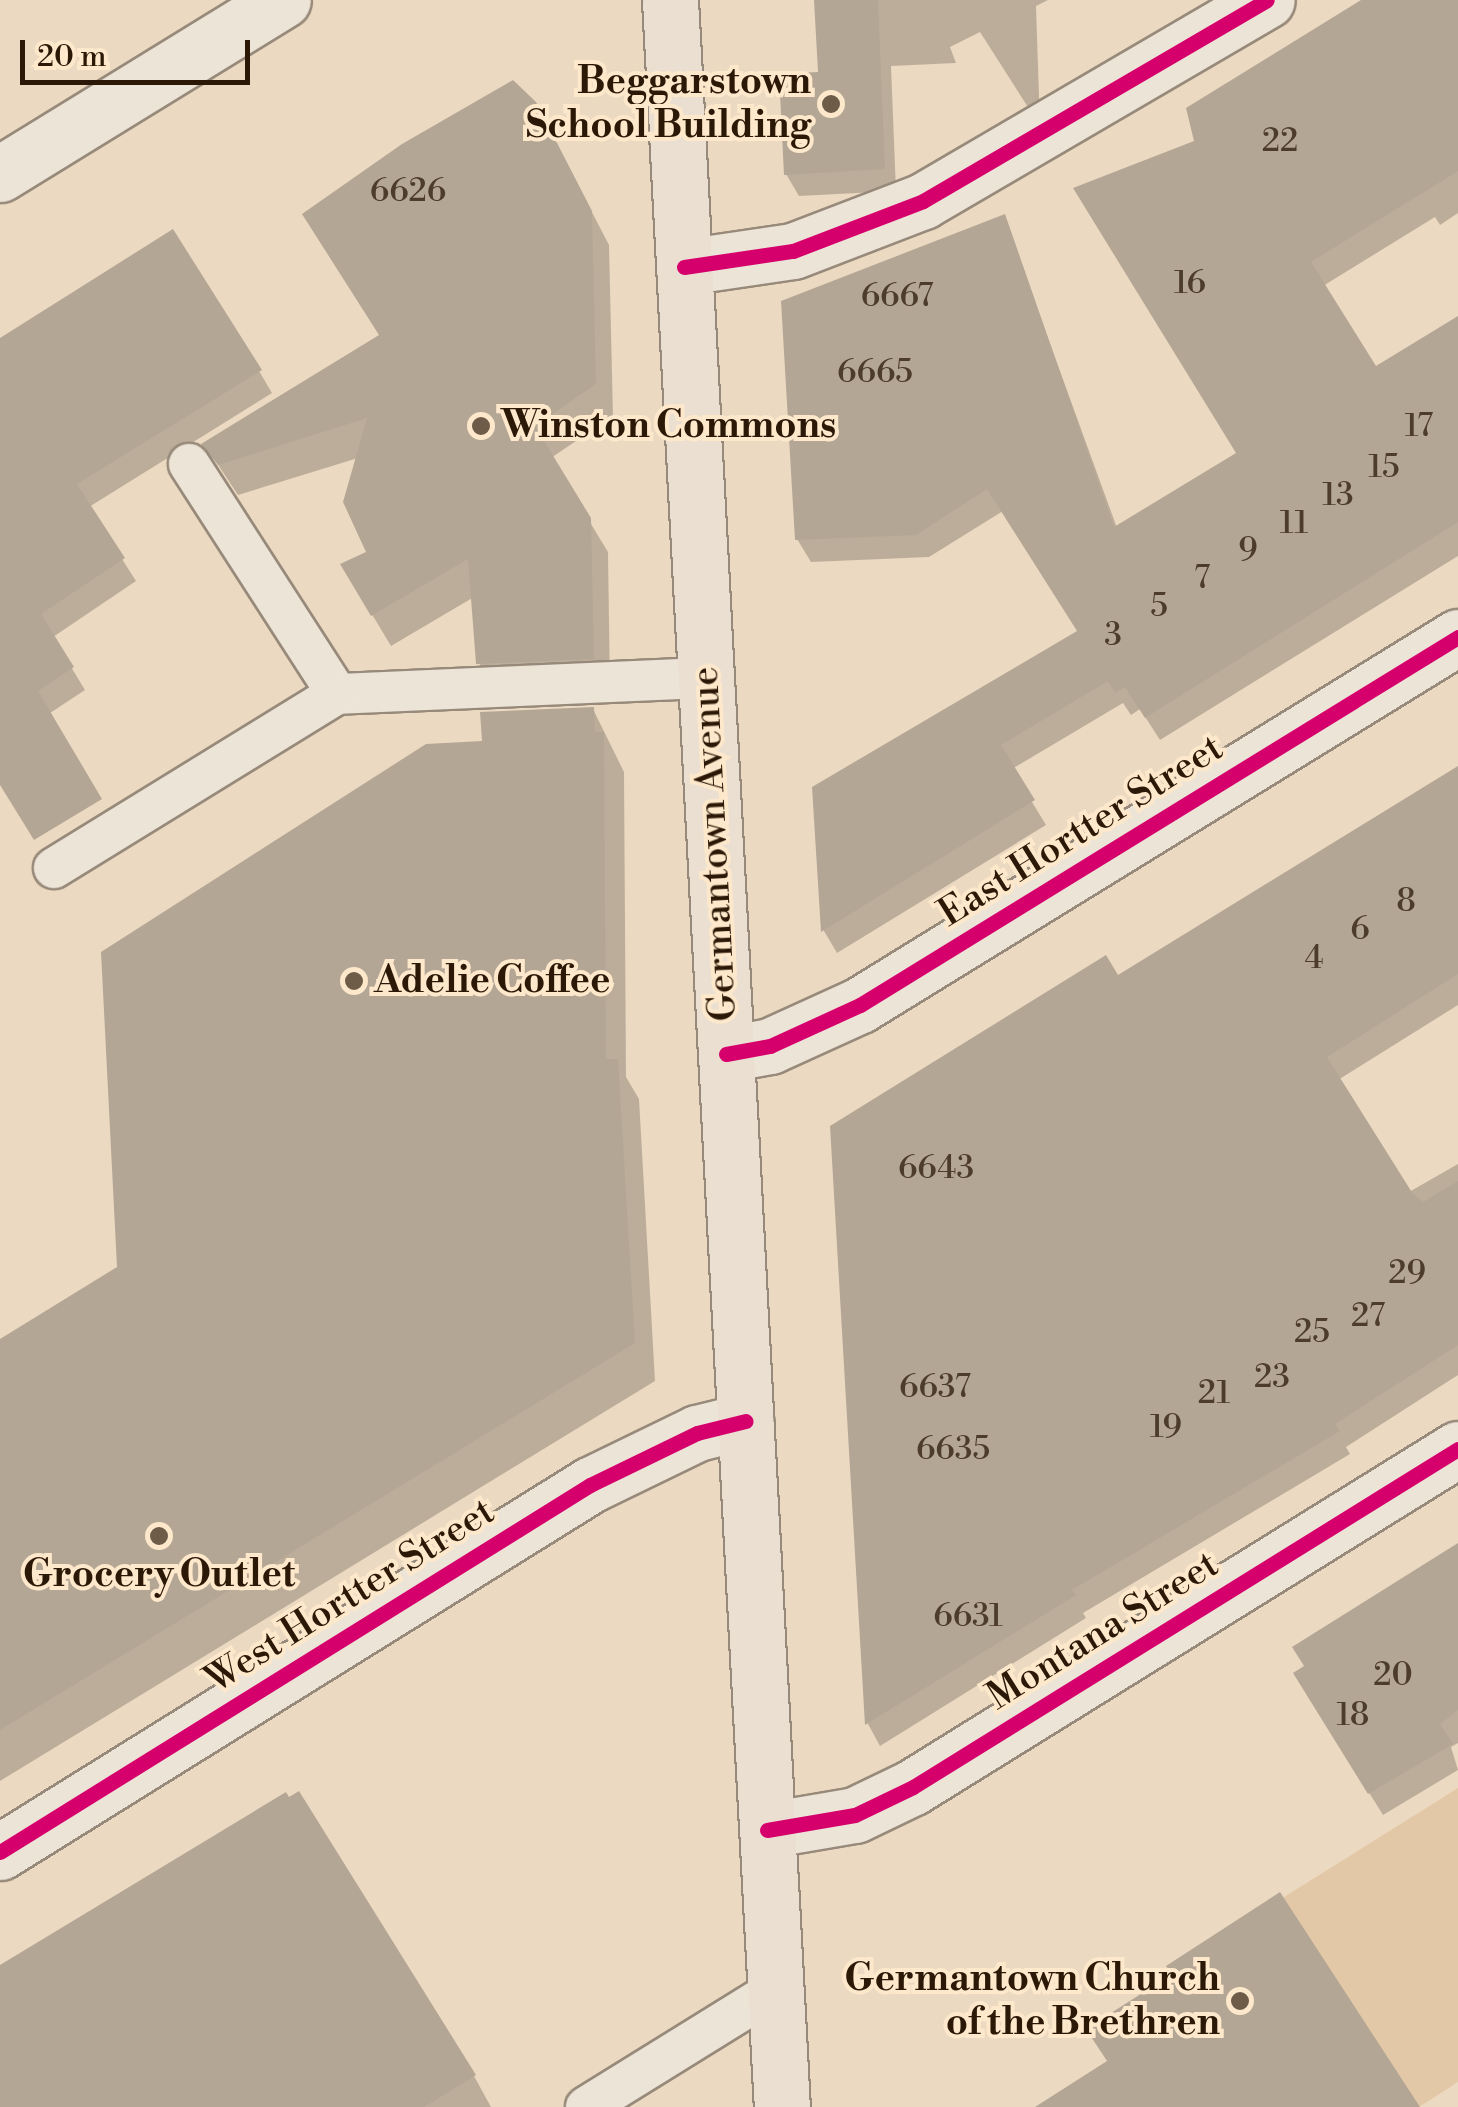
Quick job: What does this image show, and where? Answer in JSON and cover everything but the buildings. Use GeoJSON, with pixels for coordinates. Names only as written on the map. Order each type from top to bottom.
{"type":"FeatureCollection","features":[{"type":"Feature","properties":{"kind":"main road","name":"Germantown Avenue"},"geometry":{"type":"LineString","coordinates":[[670,0],[782,2107]]}},
{"type":"Feature","properties":{"kind":"street"},"geometry":{"type":"LineString","coordinates":[[0,174],[283,0]]}},
{"type":"Feature","properties":{"kind":"street"},"geometry":{"type":"LineString","coordinates":[[684,268],[792,251],[923,201],[1267,0]]}},
{"type":"Feature","properties":{"kind":"street","name":"East Hortter Street"},"geometry":{"type":"LineString","coordinates":[[726,1054],[770,1046],[860,1005],[1458,637]]}},
{"type":"Feature","properties":{"kind":"street","name":"West Hortter Street"},"geometry":{"type":"LineString","coordinates":[[0,1852],[590,1485],[697,1433],[746,1421]]}},
{"type":"Feature","properties":{"kind":"street","name":"Montana Street"},"geometry":{"type":"LineString","coordinates":[[767,1830],[855,1814],[913,1787],[1458,1449]]}},
{"type":"Feature","properties":{"kind":"lane"},"geometry":{"type":"LineString","coordinates":[[189,464],[337,694]]}},
{"type":"Feature","properties":{"kind":"lane"},"geometry":{"type":"LineString","coordinates":[[54,868],[337,694],[706,678]]}},
{"type":"Feature","properties":{"kind":"lane"},"geometry":{"type":"LineString","coordinates":[[586,2107],[776,1989]]}},
{"type":"Feature","properties":{"kind":"shaded area"},"geometry":{"type":"Polygon","coordinates":[[[1458,1788],[1458,2082],[1419,2107],[1281,1899],[1458,1788]]]}},
{"type":"Feature","properties":{"kind":"cycle path"},"geometry":{"type":"LineString","coordinates":[[684,267],[793,251],[923,201],[1267,0]]}},
{"type":"Feature","properties":{"kind":"cycle path"},"geometry":{"type":"LineString","coordinates":[[726,1054],[770,1046],[860,1005],[1458,637]]}},
{"type":"Feature","properties":{"kind":"cycle path"},"geometry":{"type":"LineString","coordinates":[[0,1852],[590,1485],[697,1433],[746,1421]]}},
{"type":"Feature","properties":{"kind":"cycle path"},"geometry":{"type":"LineString","coordinates":[[767,1830],[855,1815],[913,1787],[1458,1449]]}},
{"type":"Feature","properties":{"kind":"place","name":"Beggarstown School Building"},"geometry":{"type":"Point","coordinates":[831,104]}},
{"type":"Feature","properties":{"kind":"place","name":"Winston Commons"},"geometry":{"type":"Point","coordinates":[481,426]}},
{"type":"Feature","properties":{"kind":"place","name":"Adelie Coffee"},"geometry":{"type":"Point","coordinates":[354,981]}},
{"type":"Feature","properties":{"kind":"place","name":"Grocery Outlet"},"geometry":{"type":"Point","coordinates":[159,1536]}},
{"type":"Feature","properties":{"kind":"place","name":"Germantown Church of the Brethren"},"geometry":{"type":"Point","coordinates":[1240,2001]}}]}
